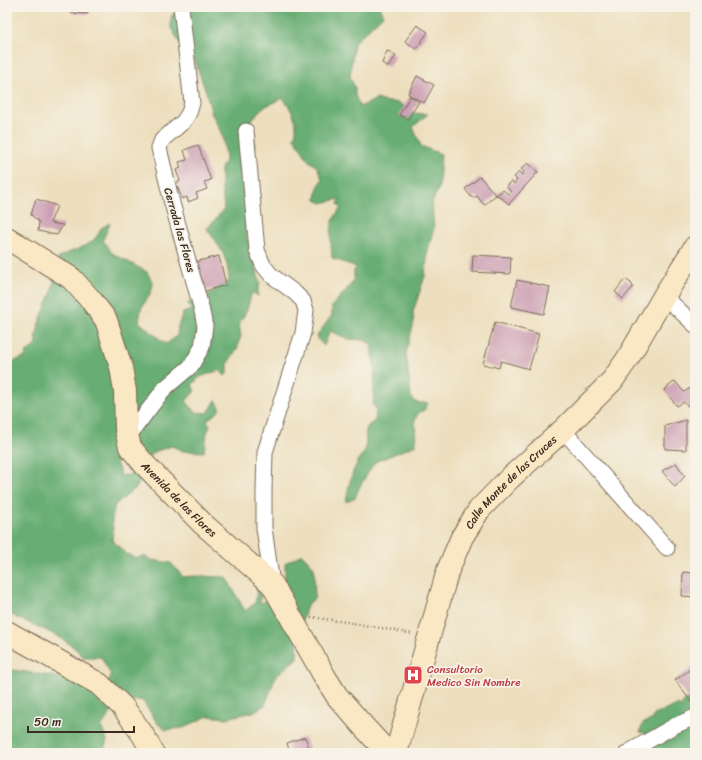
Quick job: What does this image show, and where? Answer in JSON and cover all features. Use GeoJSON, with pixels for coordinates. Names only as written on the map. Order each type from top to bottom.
{"type":"FeatureCollection","features":[{"type":"Feature","properties":{"kind":"street","name":"Cerrada las Flores"},"geometry":{"type":"LineString","coordinates":[[127,438],[165,388],[191,366],[202,347],[205,326],[202,307],[159,148],[162,140],[189,114],[192,103],[181,7]]}},
{"type":"Feature","properties":{"kind":"street"},"geometry":{"type":"LineString","coordinates":[[246,131],[257,250],[263,265],[271,275],[303,301],[306,310],[303,333],[265,452],[264,528],[272,584]]}},
{"type":"Feature","properties":{"kind":"street","name":"Avenida de las Flores"},"geometry":{"type":"LineString","coordinates":[[7,238],[71,278],[91,300],[106,320],[120,367],[125,391],[125,417],[127,438],[130,447],[166,488],[203,524],[272,584],[337,696],[388,753]]}},
{"type":"Feature","properties":{"kind":"street","name":"Calle Monte de las Cruces"},"geometry":{"type":"LineString","coordinates":[[396,753],[448,570],[462,537],[479,510],[612,381],[628,358],[664,296],[695,247]]}},
{"type":"Feature","properties":{"kind":"street"},"geometry":{"type":"LineString","coordinates":[[664,296],[695,325]]}},
{"type":"Feature","properties":{"kind":"street"},"geometry":{"type":"LineString","coordinates":[[563,430],[667,548]]}},
{"type":"Feature","properties":{"kind":"street"},"geometry":{"type":"LineString","coordinates":[[7,632],[99,684],[123,707],[143,735],[153,753]]}},
{"type":"Feature","properties":{"kind":"street"},"geometry":{"type":"LineString","coordinates":[[627,753],[674,726],[695,717]]}},
{"type":"Feature","properties":{"kind":"path"},"geometry":{"type":"LineString","coordinates":[[289,614],[353,623],[429,637]]}},
{"type":"Feature","properties":{"kind":"green space"},"geometry":{"type":"Polygon","coordinates":[[[183,7],[379,7],[383,15],[354,43],[350,77],[355,88],[355,95],[360,107],[377,99],[398,103],[411,113],[428,114],[413,127],[421,146],[441,154],[439,187],[432,203],[434,228],[428,250],[425,276],[413,312],[414,322],[406,353],[411,397],[417,403],[428,403],[424,410],[418,413],[415,421],[416,445],[375,462],[360,486],[355,498],[346,502],[353,471],[365,451],[366,430],[370,424],[375,421],[376,410],[373,405],[375,370],[371,344],[364,340],[348,339],[330,331],[324,346],[316,337],[332,315],[332,306],[354,281],[354,271],[356,267],[332,258],[331,232],[334,220],[341,208],[338,204],[340,199],[322,203],[316,200],[317,190],[322,179],[317,167],[309,161],[294,138],[296,133],[296,122],[289,107],[283,98],[262,108],[252,120],[254,132],[254,206],[246,235],[249,243],[250,256],[254,257],[260,284],[258,288],[258,296],[252,292],[247,310],[239,324],[241,337],[238,347],[228,363],[228,372],[225,376],[220,370],[200,377],[192,385],[195,391],[186,401],[195,412],[208,413],[216,400],[220,407],[218,412],[207,420],[210,426],[207,433],[204,452],[183,451],[172,446],[154,452],[146,462],[119,451],[116,462],[121,476],[144,473],[137,487],[115,505],[112,519],[112,540],[127,554],[135,558],[145,556],[152,560],[171,563],[183,577],[226,577],[245,611],[255,603],[257,588],[261,592],[260,604],[278,593],[278,586],[285,579],[285,563],[302,554],[314,567],[315,598],[307,605],[298,635],[297,658],[276,676],[265,705],[253,712],[227,718],[208,716],[183,728],[166,730],[158,724],[142,700],[127,702],[113,710],[101,727],[107,740],[103,753],[7,753],[7,669],[58,677],[69,675],[109,682],[111,675],[101,657],[83,657],[71,645],[62,639],[7,612],[7,364],[25,357],[27,352],[37,344],[35,338],[39,323],[51,294],[59,257],[90,243],[101,228],[110,223],[103,240],[112,253],[147,272],[153,284],[151,292],[141,309],[139,322],[166,344],[177,336],[178,326],[183,313],[191,310],[188,303],[201,299],[229,281],[225,259],[216,241],[207,229],[224,209],[221,169],[226,158],[223,137],[211,112],[207,95],[195,61],[186,54],[171,28],[171,16],[183,7]]]}},
{"type":"Feature","properties":{"kind":"green space"},"geometry":{"type":"Polygon","coordinates":[[[685,699],[695,700],[695,753],[650,753],[654,747],[649,735],[640,732],[643,723],[652,720],[654,715],[677,705],[681,707],[685,699]]]}},
{"type":"Feature","properties":{"kind":"building"},"geometry":{"type":"Polygon","coordinates":[[[71,7],[88,7],[88,14],[71,13],[71,7]]]}},
{"type":"Feature","properties":{"kind":"building"},"geometry":{"type":"Polygon","coordinates":[[[417,25],[428,32],[416,49],[405,41],[417,25]]]}},
{"type":"Feature","properties":{"kind":"building"},"geometry":{"type":"Polygon","coordinates":[[[387,51],[396,56],[388,67],[382,63],[387,51]]]}},
{"type":"Feature","properties":{"kind":"building"},"geometry":{"type":"Polygon","coordinates":[[[417,76],[434,85],[424,103],[408,94],[417,76]]]}},
{"type":"Feature","properties":{"kind":"building"},"geometry":{"type":"Polygon","coordinates":[[[410,96],[419,102],[408,119],[399,115],[410,96]]]}},
{"type":"Feature","properties":{"kind":"building"},"geometry":{"type":"Polygon","coordinates":[[[198,145],[211,180],[204,182],[207,189],[196,193],[198,198],[188,202],[187,197],[182,199],[176,183],[180,181],[176,170],[181,168],[179,162],[187,160],[184,150],[198,145]]]}},
{"type":"Feature","properties":{"kind":"building"},"geometry":{"type":"Polygon","coordinates":[[[528,163],[538,172],[509,204],[496,195],[503,190],[508,194],[511,192],[506,186],[511,181],[514,184],[517,180],[514,177],[519,172],[522,175],[524,172],[521,169],[528,163]]]}},
{"type":"Feature","properties":{"kind":"building"},"geometry":{"type":"Polygon","coordinates":[[[480,177],[496,195],[484,205],[477,196],[472,198],[465,189],[480,177]]]}},
{"type":"Feature","properties":{"kind":"building"},"geometry":{"type":"Polygon","coordinates":[[[36,199],[57,206],[50,223],[63,225],[57,235],[38,231],[39,222],[31,215],[36,199]]]}},
{"type":"Feature","properties":{"kind":"building"},"geometry":{"type":"Polygon","coordinates":[[[473,255],[511,257],[510,274],[472,272],[473,255]]]}},
{"type":"Feature","properties":{"kind":"building"},"geometry":{"type":"Polygon","coordinates":[[[219,256],[226,285],[202,292],[194,262],[219,256]]]}},
{"type":"Feature","properties":{"kind":"building"},"geometry":{"type":"Polygon","coordinates":[[[625,279],[631,283],[633,287],[623,299],[615,292],[625,279]]]}},
{"type":"Feature","properties":{"kind":"building"},"geometry":{"type":"Polygon","coordinates":[[[517,280],[550,287],[544,314],[511,307],[517,280]]]}},
{"type":"Feature","properties":{"kind":"building"},"geometry":{"type":"Polygon","coordinates":[[[495,322],[539,334],[529,369],[501,361],[499,368],[483,364],[495,322]]]}},
{"type":"Feature","properties":{"kind":"building"},"geometry":{"type":"Polygon","coordinates":[[[675,381],[684,392],[690,388],[695,396],[695,404],[690,408],[683,402],[677,406],[664,390],[675,381]]]}},
{"type":"Feature","properties":{"kind":"building"},"geometry":{"type":"Polygon","coordinates":[[[686,420],[686,450],[665,449],[665,426],[686,420]]]}},
{"type":"Feature","properties":{"kind":"building"},"geometry":{"type":"Polygon","coordinates":[[[676,463],[685,476],[675,487],[662,471],[676,463]]]}},
{"type":"Feature","properties":{"kind":"building"},"geometry":{"type":"Polygon","coordinates":[[[683,572],[695,573],[695,597],[682,596],[683,572]]]}},
{"type":"Feature","properties":{"kind":"building"},"geometry":{"type":"Polygon","coordinates":[[[695,666],[695,707],[675,680],[695,666]]]}},
{"type":"Feature","properties":{"kind":"building"},"geometry":{"type":"Polygon","coordinates":[[[305,737],[311,753],[290,753],[287,743],[305,737]]]}},
{"type":"Feature","properties":{"kind":"place","name":"Consultorio Medico Sin Nombre"},"geometry":{"type":"Point","coordinates":[413,675]}}]}
